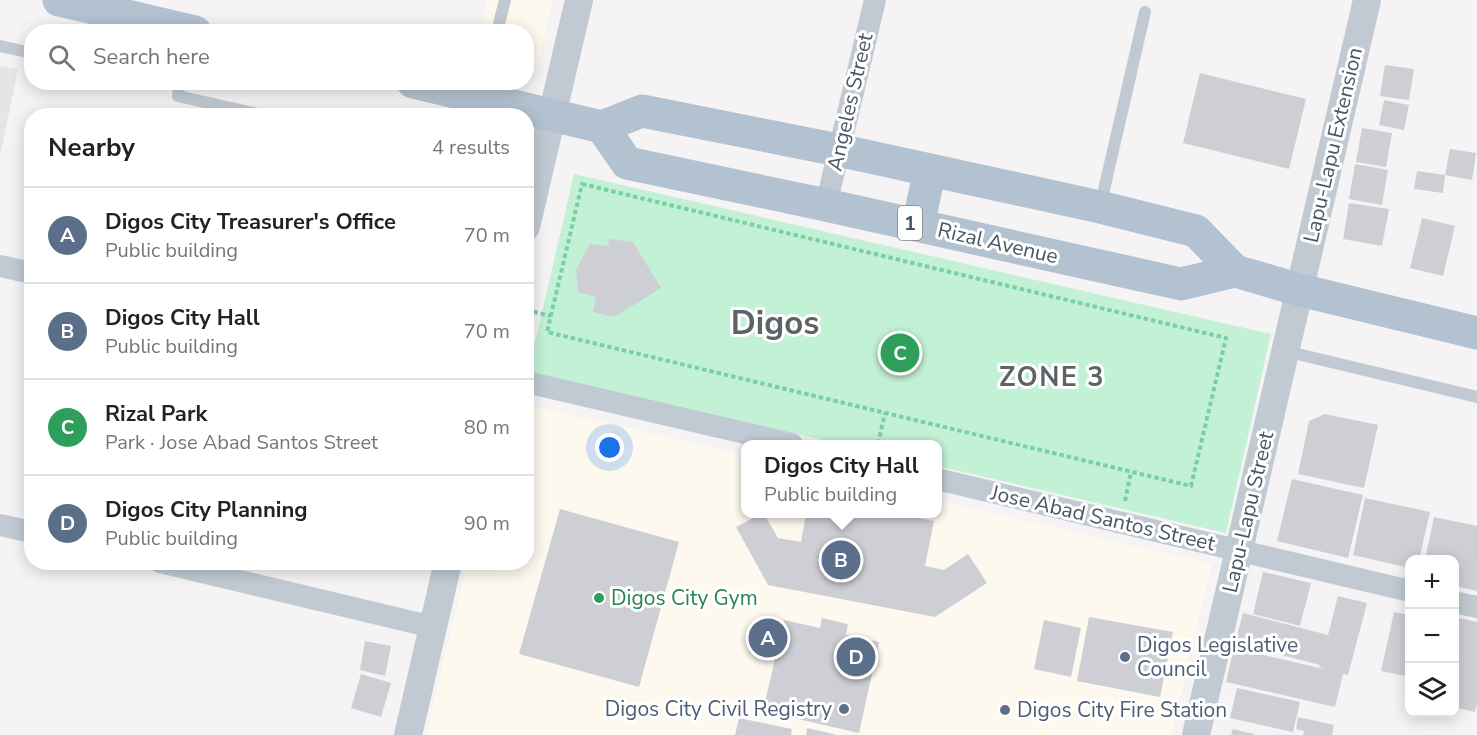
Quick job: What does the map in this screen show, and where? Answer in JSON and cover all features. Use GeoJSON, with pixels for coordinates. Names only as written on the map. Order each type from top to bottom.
{"type":"FeatureCollection","features":[{"type":"Feature","properties":{"kind":"main road"},"geometry":{"type":"LineString","coordinates":[[59,0],[160,24]]}},
{"type":"Feature","properties":{"kind":"main road"},"geometry":{"type":"LineString","coordinates":[[483,90],[533,108]]}},
{"type":"Feature","properties":{"kind":"main road"},"geometry":{"type":"LineString","coordinates":[[534,108],[602,127]]}},
{"type":"Feature","properties":{"kind":"main road","name":"Rizal Avenue"},"geometry":{"type":"LineString","coordinates":[[1235,271],[1181,284],[627,163],[602,127],[642,111],[838,150],[1101,207],[1196,231],[1235,271],[1300,290],[1477,333]]}},
{"type":"Feature","properties":{"kind":"main road"},"geometry":{"type":"LineString","coordinates":[[918,225],[930,170]]}},
{"type":"Feature","properties":{"kind":"street"},"geometry":{"type":"LineString","coordinates":[[534,168],[552,115],[579,0]]}},
{"type":"Feature","properties":{"kind":"street","name":"Angeles Street"},"geometry":{"type":"LineString","coordinates":[[826,205],[875,0]]}},
{"type":"Feature","properties":{"kind":"street","name":"Lapu-Lapu Extension"},"geometry":{"type":"LineString","coordinates":[[1300,290],[1366,0]]}},
{"type":"Feature","properties":{"kind":"street"},"geometry":{"type":"LineString","coordinates":[[0,266],[24,271]]}},
{"type":"Feature","properties":{"kind":"street","name":"Lapu-Lapu Street"},"geometry":{"type":"LineString","coordinates":[[1196,735],[1300,290]]}},
{"type":"Feature","properties":{"kind":"street"},"geometry":{"type":"LineString","coordinates":[[534,384],[775,440]]}},
{"type":"Feature","properties":{"kind":"street","name":"Jose Abad Santos Street"},"geometry":{"type":"LineString","coordinates":[[942,480],[1405,590]]}},
{"type":"Feature","properties":{"kind":"street"},"geometry":{"type":"LineString","coordinates":[[0,525],[24,530]]}},
{"type":"Feature","properties":{"kind":"street"},"geometry":{"type":"LineString","coordinates":[[194,570],[433,627]]}},
{"type":"Feature","properties":{"kind":"street"},"geometry":{"type":"LineString","coordinates":[[408,735],[446,570]]}},
{"type":"Feature","properties":{"kind":"street"},"geometry":{"type":"LineString","coordinates":[[1459,603],[1477,607]]}},
{"type":"Feature","properties":{"kind":"lane"},"geometry":{"type":"LineString","coordinates":[[499,24],[505,0]]}},
{"type":"Feature","properties":{"kind":"lane"},"geometry":{"type":"LineString","coordinates":[[1101,207],[1145,12]]}},
{"type":"Feature","properties":{"kind":"lane"},"geometry":{"type":"LineString","coordinates":[[0,46],[24,51]]}},
{"type":"Feature","properties":{"kind":"lane"},"geometry":{"type":"LineString","coordinates":[[178,90],[178,96],[231,108]]}},
{"type":"Feature","properties":{"kind":"lane"},"geometry":{"type":"LineString","coordinates":[[1285,351],[1477,397]]}},
{"type":"Feature","properties":{"kind":"path"},"geometry":{"type":"LineString","coordinates":[[582,184],[1226,338],[1191,486],[547,332],[551,316],[582,184]]}},
{"type":"Feature","properties":{"kind":"path"},"geometry":{"type":"LineString","coordinates":[[534,312],[551,316]]}},
{"type":"Feature","properties":{"kind":"path"},"geometry":{"type":"LineString","coordinates":[[879,440],[885,413]]}},
{"type":"Feature","properties":{"kind":"path"},"geometry":{"type":"LineString","coordinates":[[1120,523],[1131,472]]}},
{"type":"Feature","properties":{"kind":"shaded area"},"geometry":{"type":"Polygon","coordinates":[[[487,0],[552,0],[539,62],[534,61],[534,24],[482,24],[487,0]]]}},
{"type":"Feature","properties":{"kind":"shaded area"},"geometry":{"type":"Polygon","coordinates":[[[0,66],[18,69],[0,156],[0,66]]]}},
{"type":"Feature","properties":{"kind":"shaded area"},"geometry":{"type":"Polygon","coordinates":[[[534,407],[741,454],[741,518],[942,518],[942,501],[1212,564],[1171,735],[426,735],[465,570],[534,570],[534,407]]]}},
{"type":"Feature","properties":{"kind":"green space"},"geometry":{"type":"Polygon","coordinates":[[[574,174],[1271,334],[1226,533],[942,467],[942,440],[824,440],[534,374],[534,347],[574,174]]]}},
{"type":"Feature","properties":{"kind":"building"},"geometry":{"type":"Polygon","coordinates":[[[1385,65],[1414,69],[1409,100],[1380,96],[1385,65]]]}},
{"type":"Feature","properties":{"kind":"building"},"geometry":{"type":"Polygon","coordinates":[[[1200,73],[1306,99],[1289,169],[1183,143],[1200,73]]]}},
{"type":"Feature","properties":{"kind":"building"},"geometry":{"type":"Polygon","coordinates":[[[1384,100],[1409,105],[1404,130],[1379,125],[1384,100]]]}},
{"type":"Feature","properties":{"kind":"building"},"geometry":{"type":"Polygon","coordinates":[[[1362,128],[1392,133],[1386,167],[1356,162],[1362,128]]]}},
{"type":"Feature","properties":{"kind":"building"},"geometry":{"type":"Polygon","coordinates":[[[1450,149],[1476,153],[1472,180],[1445,175],[1450,149]]]}},
{"type":"Feature","properties":{"kind":"building"},"geometry":{"type":"Polygon","coordinates":[[[1355,164],[1388,170],[1382,205],[1349,199],[1355,164]]]}},
{"type":"Feature","properties":{"kind":"building"},"geometry":{"type":"Polygon","coordinates":[[[1417,171],[1445,175],[1443,193],[1414,189],[1417,171]]]}},
{"type":"Feature","properties":{"kind":"building"},"geometry":{"type":"Polygon","coordinates":[[[1349,203],[1389,209],[1382,246],[1343,239],[1349,203]]]}},
{"type":"Feature","properties":{"kind":"building"},"geometry":{"type":"Polygon","coordinates":[[[1422,218],[1455,226],[1443,276],[1410,268],[1422,218]]]}},
{"type":"Feature","properties":{"kind":"building"},"geometry":{"type":"Polygon","coordinates":[[[609,239],[633,242],[661,288],[614,317],[593,312],[596,297],[578,292],[576,270],[590,244],[608,246],[609,239]]]}},
{"type":"Feature","properties":{"kind":"building"},"geometry":{"type":"Polygon","coordinates":[[[1325,414],[1378,425],[1364,488],[1298,474],[1309,421],[1325,414]]]}},
{"type":"Feature","properties":{"kind":"building"},"geometry":{"type":"Polygon","coordinates":[[[1292,479],[1363,495],[1348,558],[1277,541],[1292,479]]]}},
{"type":"Feature","properties":{"kind":"building"},"geometry":{"type":"Polygon","coordinates":[[[1365,498],[1430,512],[1420,555],[1405,555],[1405,567],[1353,555],[1365,498]]]}},
{"type":"Feature","properties":{"kind":"building","name":"Digos City Gym"},"geometry":{"type":"Polygon","coordinates":[[[560,509],[679,542],[639,687],[519,654],[560,509]]]}},
{"type":"Feature","properties":{"kind":"building"},"geometry":{"type":"Polygon","coordinates":[[[1434,517],[1477,526],[1477,591],[1459,587],[1459,555],[1426,555],[1434,517]]]}},
{"type":"Feature","properties":{"kind":"building"},"geometry":{"type":"Polygon","coordinates":[[[753,518],[766,518],[778,538],[801,542],[805,518],[916,518],[934,521],[925,566],[944,570],[968,554],[987,583],[935,617],[768,585],[736,527],[753,518]]]}},
{"type":"Feature","properties":{"kind":"building"},"geometry":{"type":"Polygon","coordinates":[[[1263,572],[1311,583],[1300,626],[1253,614],[1263,572]]]}},
{"type":"Feature","properties":{"kind":"building"},"geometry":{"type":"Polygon","coordinates":[[[1338,596],[1367,603],[1348,675],[1343,674],[1335,707],[1226,682],[1234,648],[1328,670],[1319,667],[1320,665],[1235,643],[1243,613],[1328,635],[1338,596]]]}},
{"type":"Feature","properties":{"kind":"building"},"geometry":{"type":"Polygon","coordinates":[[[1394,612],[1405,614],[1405,676],[1381,671],[1394,612]]]}},
{"type":"Feature","properties":{"kind":"building","name":"Digos Legislative Council"},"geometry":{"type":"Polygon","coordinates":[[[1089,617],[1173,632],[1160,697],[1077,681],[1089,617]]]}},
{"type":"Feature","properties":{"kind":"building"},"geometry":{"type":"Polygon","coordinates":[[[822,618],[848,624],[846,635],[879,642],[859,733],[763,711],[784,620],[820,628],[822,618]]]}},
{"type":"Feature","properties":{"kind":"building"},"geometry":{"type":"Polygon","coordinates":[[[1459,618],[1477,622],[1475,712],[1459,708],[1459,618]]]}},
{"type":"Feature","properties":{"kind":"building"},"geometry":{"type":"Polygon","coordinates":[[[1044,620],[1081,628],[1071,677],[1034,669],[1044,620]]]}},
{"type":"Feature","properties":{"kind":"building"},"geometry":{"type":"Polygon","coordinates":[[[365,641],[391,646],[385,676],[360,670],[365,641]]]}},
{"type":"Feature","properties":{"kind":"building"},"geometry":{"type":"Polygon","coordinates":[[[361,674],[391,683],[381,717],[351,708],[361,674]]]}},
{"type":"Feature","properties":{"kind":"building"},"geometry":{"type":"Polygon","coordinates":[[[1237,688],[1300,702],[1293,732],[1230,718],[1237,688]]]}},
{"type":"Feature","properties":{"kind":"building"},"geometry":{"type":"Polygon","coordinates":[[[1298,717],[1334,725],[1332,735],[1303,735],[1304,731],[1296,729],[1298,717]]]}},
{"type":"Feature","properties":{"kind":"building"},"geometry":{"type":"Polygon","coordinates":[[[739,718],[792,729],[791,735],[735,735],[739,718]]]}},
{"type":"Feature","properties":{"kind":"building"},"geometry":{"type":"Polygon","coordinates":[[[807,728],[834,734],[834,735],[806,735],[807,728]]]}},
{"type":"Feature","properties":{"kind":"building"},"geometry":{"type":"Polygon","coordinates":[[[1233,729],[1254,734],[1254,735],[1231,735],[1233,729]]]}},
{"type":"Feature","properties":{"kind":"place","name":"Rizal Park"},"geometry":{"type":"Point","coordinates":[900,353]}},
{"type":"Feature","properties":{"kind":"place","name":"Digos City Hall"},"geometry":{"type":"Point","coordinates":[841,560]}},
{"type":"Feature","properties":{"kind":"place","name":"Digos City Gym"},"geometry":{"type":"Point","coordinates":[599,598]}},
{"type":"Feature","properties":{"kind":"place","name":"Digos City Treasurer's Office"},"geometry":{"type":"Point","coordinates":[768,638]}},
{"type":"Feature","properties":{"kind":"place","name":"Digos City Planning"},"geometry":{"type":"Point","coordinates":[856,657]}},
{"type":"Feature","properties":{"kind":"place","name":"Digos Legislative Council"},"geometry":{"type":"Point","coordinates":[1125,657]}},
{"type":"Feature","properties":{"kind":"place","name":"Digos City Civil Registry"},"geometry":{"type":"Point","coordinates":[844,709]}},
{"type":"Feature","properties":{"kind":"place","name":"Digos City Fire Station"},"geometry":{"type":"Point","coordinates":[1005,710]}},
{"type":"Feature","properties":{"kind":"district","name":"Digos"},"geometry":{"type":"Point","coordinates":[775,322]}},
{"type":"Feature","properties":{"kind":"district","name":"ZONE 3"},"geometry":{"type":"Point","coordinates":[1052,377]}}]}
